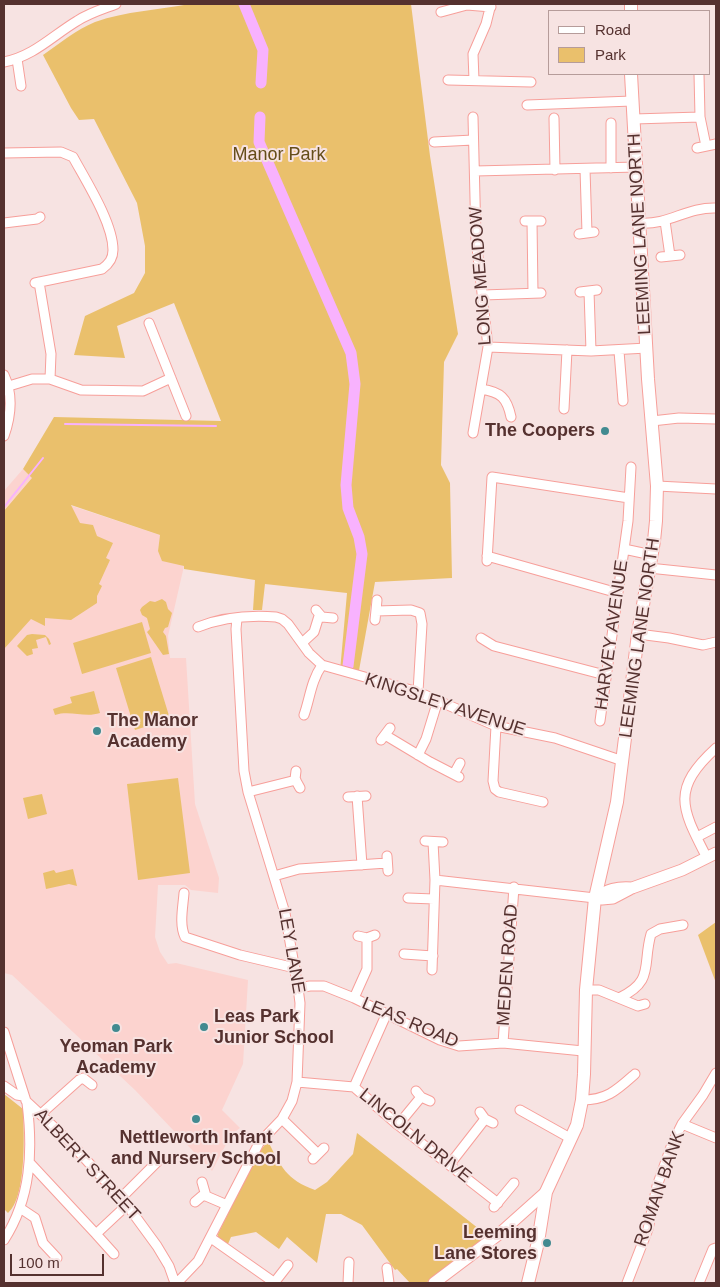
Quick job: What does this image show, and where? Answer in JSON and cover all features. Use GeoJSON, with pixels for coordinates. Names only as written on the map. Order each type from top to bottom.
{"type":"FeatureCollection","features":[{"type":"Feature","properties":{"kind":"highway","name":"LEEMING LANE NORTH"},"geometry":{"type":"LineString","coordinates":[[528,1283],[538,1242],[546,1192],[577,1125],[582,1100],[586,990],[595,898],[617,802],[638,634],[656,521],[657,486],[631,75]]}},
{"type":"Feature","properties":{"kind":"main road"},"geometry":{"type":"LineString","coordinates":[[595,898],[610,899],[622,895],[632,888],[675,873],[712,856]]}},
{"type":"Feature","properties":{"kind":"main road"},"geometry":{"type":"LineString","coordinates":[[434,1283],[499,1234],[546,1192]]}},
{"type":"Feature","properties":{"kind":"street"},"geometry":{"type":"LineString","coordinates":[[4,62],[17,60],[47,44],[78,20],[116,4]]}},
{"type":"Feature","properties":{"kind":"street"},"geometry":{"type":"LineString","coordinates":[[440,13],[467,5],[491,5],[486,24],[473,54],[474,80]]}},
{"type":"Feature","properties":{"kind":"street"},"geometry":{"type":"LineString","coordinates":[[17,60],[21,86]]}},
{"type":"Feature","properties":{"kind":"street"},"geometry":{"type":"LineString","coordinates":[[447,80],[529,82],[526,72]]}},
{"type":"Feature","properties":{"kind":"street"},"geometry":{"type":"LineString","coordinates":[[699,75],[700,117],[706,146]]}},
{"type":"Feature","properties":{"kind":"street"},"geometry":{"type":"LineString","coordinates":[[689,87],[699,86]]}},
{"type":"Feature","properties":{"kind":"street"},"geometry":{"type":"LineString","coordinates":[[527,105],[632,100]]}},
{"type":"Feature","properties":{"kind":"street","name":"LONG MEADOW"},"geometry":{"type":"LineString","coordinates":[[472,433],[488,347],[476,239],[473,117]]}},
{"type":"Feature","properties":{"kind":"street"},"geometry":{"type":"LineString","coordinates":[[634,119],[700,117]]}},
{"type":"Feature","properties":{"kind":"street"},"geometry":{"type":"LineString","coordinates":[[551,123],[555,170]]}},
{"type":"Feature","properties":{"kind":"street"},"geometry":{"type":"LineString","coordinates":[[611,123],[611,168]]}},
{"type":"Feature","properties":{"kind":"street"},"geometry":{"type":"LineString","coordinates":[[438,144],[473,140]]}},
{"type":"Feature","properties":{"kind":"street"},"geometry":{"type":"LineString","coordinates":[[697,148],[716,144]]}},
{"type":"Feature","properties":{"kind":"street"},"geometry":{"type":"LineString","coordinates":[[4,153],[62,152],[73,157],[109,228],[113,251],[110,264],[102,269],[37,283],[52,354],[50,379]]}},
{"type":"Feature","properties":{"kind":"street"},"geometry":{"type":"LineString","coordinates":[[475,171],[637,167]]}},
{"type":"Feature","properties":{"kind":"street"},"geometry":{"type":"LineString","coordinates":[[585,169],[587,233]]}},
{"type":"Feature","properties":{"kind":"street"},"geometry":{"type":"LineString","coordinates":[[640,222],[665,221],[692,210],[716,208]]}},
{"type":"Feature","properties":{"kind":"street"},"geometry":{"type":"LineString","coordinates":[[4,223],[40,217]]}},
{"type":"Feature","properties":{"kind":"street"},"geometry":{"type":"LineString","coordinates":[[483,295],[537,293],[532,221]]}},
{"type":"Feature","properties":{"kind":"street"},"geometry":{"type":"LineString","coordinates":[[665,221],[665,256],[680,255]]}},
{"type":"Feature","properties":{"kind":"street"},"geometry":{"type":"LineString","coordinates":[[589,291],[591,351]]}},
{"type":"Feature","properties":{"kind":"street"},"geometry":{"type":"LineString","coordinates":[[149,323],[186,416]]}},
{"type":"Feature","properties":{"kind":"street"},"geometry":{"type":"LineString","coordinates":[[488,347],[591,351],[647,348]]}},
{"type":"Feature","properties":{"kind":"street"},"geometry":{"type":"LineString","coordinates":[[564,410],[560,394],[567,350]]}},
{"type":"Feature","properties":{"kind":"street"},"geometry":{"type":"LineString","coordinates":[[619,351],[620,396]]}},
{"type":"Feature","properties":{"kind":"street"},"geometry":{"type":"LineString","coordinates":[[4,375],[9,386],[4,436]]}},
{"type":"Feature","properties":{"kind":"street"},"geometry":{"type":"LineString","coordinates":[[9,386],[32,379],[50,379],[81,390],[143,391],[171,378]]}},
{"type":"Feature","properties":{"kind":"street"},"geometry":{"type":"LineString","coordinates":[[481,389],[498,393],[509,407],[511,417]]}},
{"type":"Feature","properties":{"kind":"street"},"geometry":{"type":"LineString","coordinates":[[652,421],[680,418],[716,419]]}},
{"type":"Feature","properties":{"kind":"street","name":"HARVEY AVENUE"},"geometry":{"type":"LineString","coordinates":[[600,721],[624,549],[631,467]]}},
{"type":"Feature","properties":{"kind":"street"},"geometry":{"type":"LineString","coordinates":[[618,593],[487,558],[492,477],[629,498]]}},
{"type":"Feature","properties":{"kind":"street"},"geometry":{"type":"LineString","coordinates":[[657,486],[716,488]]}},
{"type":"Feature","properties":{"kind":"street","name":"HARVEY AVENUE"},"geometry":{"type":"LineString","coordinates":[[624,549],[652,555]]}},
{"type":"Feature","properties":{"kind":"street"},"geometry":{"type":"LineString","coordinates":[[649,568],[716,575]]}},
{"type":"Feature","properties":{"kind":"street"},"geometry":{"type":"LineString","coordinates":[[377,600],[375,615],[411,610],[420,613],[422,624],[418,692]]}},
{"type":"Feature","properties":{"kind":"street"},"geometry":{"type":"LineString","coordinates":[[302,643],[314,632],[318,613],[333,618]]}},
{"type":"Feature","properties":{"kind":"street"},"geometry":{"type":"LineString","coordinates":[[202,614],[201,625],[222,619],[270,617],[282,619],[293,630],[316,661],[322,665],[313,680],[310,699],[304,715]]}},
{"type":"Feature","properties":{"kind":"street","name":"LEY LANE"},"geometry":{"type":"LineString","coordinates":[[176,1283],[198,1260],[259,1143],[282,1119],[292,1101],[297,1082],[300,1004],[298,988],[285,913],[248,792],[244,771],[237,619]]}},
{"type":"Feature","properties":{"kind":"street"},"geometry":{"type":"LineString","coordinates":[[638,634],[703,645],[716,642]]}},
{"type":"Feature","properties":{"kind":"street"},"geometry":{"type":"LineString","coordinates":[[481,638],[494,646],[605,675]]}},
{"type":"Feature","properties":{"kind":"street","name":"KINGSLEY AVENUE"},"geometry":{"type":"LineString","coordinates":[[322,665],[418,692],[496,726],[555,738],[623,761]]}},
{"type":"Feature","properties":{"kind":"street"},"geometry":{"type":"LineString","coordinates":[[418,755],[426,739],[438,700]]}},
{"type":"Feature","properties":{"kind":"street"},"geometry":{"type":"LineString","coordinates":[[496,726],[493,781],[495,789],[537,804]]}},
{"type":"Feature","properties":{"kind":"street"},"geometry":{"type":"LineString","coordinates":[[385,734],[456,776],[460,763]]}},
{"type":"Feature","properties":{"kind":"street"},"geometry":{"type":"LineString","coordinates":[[712,856],[697,838],[684,806],[686,788],[696,768],[716,748]]}},
{"type":"Feature","properties":{"kind":"street"},"geometry":{"type":"LineString","coordinates":[[248,792],[297,780]]}},
{"type":"Feature","properties":{"kind":"street"},"geometry":{"type":"LineString","coordinates":[[357,796],[362,865]]}},
{"type":"Feature","properties":{"kind":"street"},"geometry":{"type":"LineString","coordinates":[[697,838],[716,827]]}},
{"type":"Feature","properties":{"kind":"street"},"geometry":{"type":"LineString","coordinates":[[432,962],[435,880],[429,841],[443,842]]}},
{"type":"Feature","properties":{"kind":"street"},"geometry":{"type":"LineString","coordinates":[[274,876],[299,869],[387,864]]}},
{"type":"Feature","properties":{"kind":"street"},"geometry":{"type":"LineString","coordinates":[[435,880],[595,898]]}},
{"type":"Feature","properties":{"kind":"street","name":"MEDEN ROAD"},"geometry":{"type":"LineString","coordinates":[[503,1043],[514,888]]}},
{"type":"Feature","properties":{"kind":"street"},"geometry":{"type":"LineString","coordinates":[[184,893],[182,924],[185,937],[240,955],[295,968]]}},
{"type":"Feature","properties":{"kind":"street"},"geometry":{"type":"LineString","coordinates":[[408,898],[434,899]]}},
{"type":"Feature","properties":{"kind":"street"},"geometry":{"type":"LineString","coordinates":[[619,998],[635,989],[643,979],[651,934],[660,929],[683,925]]}},
{"type":"Feature","properties":{"kind":"street"},"geometry":{"type":"LineString","coordinates":[[354,998],[367,968],[367,936]]}},
{"type":"Feature","properties":{"kind":"street"},"geometry":{"type":"LineString","coordinates":[[404,954],[432,962],[442,968]]}},
{"type":"Feature","properties":{"kind":"street","name":"LEAS ROAD"},"geometry":{"type":"LineString","coordinates":[[298,988],[324,986],[354,998],[386,1015],[451,1044],[470,1046],[503,1043],[583,1051]]}},
{"type":"Feature","properties":{"kind":"street"},"geometry":{"type":"LineString","coordinates":[[586,990],[599,990],[638,1006],[645,1004]]}},
{"type":"Feature","properties":{"kind":"street"},"geometry":{"type":"LineString","coordinates":[[354,1087],[386,1015]]}},
{"type":"Feature","properties":{"kind":"street"},"geometry":{"type":"LineString","coordinates":[[4,1032],[25,1100],[30,1139],[28,1179],[20,1208],[4,1240]]}},
{"type":"Feature","properties":{"kind":"street","name":"ROMAN BANK"},"geometry":{"type":"LineString","coordinates":[[627,1283],[648,1229],[657,1186],[672,1144],[682,1124],[716,1073]]}},
{"type":"Feature","properties":{"kind":"street"},"geometry":{"type":"LineString","coordinates":[[582,1100],[597,1100],[618,1089],[635,1074]]}},
{"type":"Feature","properties":{"kind":"street"},"geometry":{"type":"LineString","coordinates":[[41,1114],[79,1080],[83,1078],[92,1085]]}},
{"type":"Feature","properties":{"kind":"street","name":"LINCOLN DRIVE"},"geometry":{"type":"LineString","coordinates":[[297,1082],[354,1087],[398,1125],[450,1164],[496,1205],[514,1183]]}},
{"type":"Feature","properties":{"kind":"street","name":"ALBERT STREET"},"geometry":{"type":"LineString","coordinates":[[4,1086],[25,1100],[69,1141],[124,1202],[157,1246],[169,1266],[176,1283]]}},
{"type":"Feature","properties":{"kind":"street"},"geometry":{"type":"LineString","coordinates":[[398,1125],[422,1096]]}},
{"type":"Feature","properties":{"kind":"street"},"geometry":{"type":"LineString","coordinates":[[520,1110],[570,1138]]}},
{"type":"Feature","properties":{"kind":"street"},"geometry":{"type":"LineString","coordinates":[[450,1164],[486,1118]]}},
{"type":"Feature","properties":{"kind":"street"},"geometry":{"type":"LineString","coordinates":[[282,1119],[318,1153]]}},
{"type":"Feature","properties":{"kind":"street"},"geometry":{"type":"LineString","coordinates":[[682,1124],[716,1138]]}},
{"type":"Feature","properties":{"kind":"street"},"geometry":{"type":"LineString","coordinates":[[96,1234],[158,1161]]}},
{"type":"Feature","properties":{"kind":"street"},"geometry":{"type":"LineString","coordinates":[[29,1162],[114,1254]]}},
{"type":"Feature","properties":{"kind":"street"},"geometry":{"type":"LineString","coordinates":[[202,1182],[206,1196]]}},
{"type":"Feature","properties":{"kind":"street"},"geometry":{"type":"LineString","coordinates":[[195,1202],[202,1196],[206,1196],[228,1205]]}},
{"type":"Feature","properties":{"kind":"street"},"geometry":{"type":"LineString","coordinates":[[20,1208],[34,1218],[44,1243],[57,1258]]}},
{"type":"Feature","properties":{"kind":"street"},"geometry":{"type":"LineString","coordinates":[[211,1238],[274,1283],[288,1264]]}},
{"type":"Feature","properties":{"kind":"street"},"geometry":{"type":"LineString","coordinates":[[699,1283],[712,1249],[716,1248]]}},
{"type":"Feature","properties":{"kind":"street"},"geometry":{"type":"LineString","coordinates":[[349,1262],[348,1280],[359,1276]]}},
{"type":"Feature","properties":{"kind":"street"},"geometry":{"type":"LineString","coordinates":[[387,1268],[389,1283]]}},
{"type":"Feature","properties":{"kind":"shaded area","name":"The Manor Academy"},"geometry":{"type":"Polygon","coordinates":[[[23,469],[57,501],[160,535],[158,551],[184,566],[168,636],[170,658],[186,658],[195,804],[219,878],[218,893],[191,890],[185,885],[158,885],[155,937],[160,952],[168,964],[176,963],[248,980],[243,1064],[222,1110],[240,1128],[231,1135],[212,1171],[135,1090],[12,975],[4,973],[4,491],[23,469]]]}},
{"type":"Feature","properties":{"kind":"green space","name":"Manor Park"},"geometry":{"type":"Polygon","coordinates":[[[190,4],[411,4],[430,156],[458,334],[444,362],[441,465],[450,483],[452,578],[375,582],[358,676],[340,671],[347,593],[265,584],[262,610],[253,610],[255,580],[184,569],[184,566],[162,561],[158,551],[160,535],[71,505],[80,523],[93,525],[97,536],[113,543],[106,558],[110,560],[99,584],[102,586],[97,596],[97,603],[71,620],[45,618],[45,626],[31,619],[4,649],[4,511],[32,478],[23,469],[54,417],[221,421],[174,303],[117,326],[125,358],[74,355],[85,316],[134,293],[145,273],[145,246],[137,203],[94,119],[79,120],[43,55],[95,22],[130,13],[190,4]]]}},
{"type":"Feature","properties":{"kind":"green space"},"geometry":{"type":"Polygon","coordinates":[[[162,599],[166,602],[168,609],[172,613],[168,627],[163,632],[166,636],[169,654],[163,655],[147,632],[150,629],[147,618],[142,615],[140,610],[150,601],[155,602],[162,599]]]}},
{"type":"Feature","properties":{"kind":"green space"},"geometry":{"type":"Polygon","coordinates":[[[142,622],[151,653],[82,674],[73,643],[142,622]]]}},
{"type":"Feature","properties":{"kind":"green space"},"geometry":{"type":"Polygon","coordinates":[[[27,635],[45,635],[51,644],[49,645],[46,637],[36,640],[38,648],[32,649],[33,654],[27,656],[17,646],[27,635]]]}},
{"type":"Feature","properties":{"kind":"green space"},"geometry":{"type":"Polygon","coordinates":[[[151,657],[170,719],[135,730],[116,668],[151,657]]]}},
{"type":"Feature","properties":{"kind":"green space"},"geometry":{"type":"Polygon","coordinates":[[[94,691],[100,713],[89,715],[66,713],[55,715],[53,709],[72,703],[70,697],[94,691]]]}},
{"type":"Feature","properties":{"kind":"green space"},"geometry":{"type":"Polygon","coordinates":[[[178,778],[190,873],[138,880],[127,784],[178,778]]]}},
{"type":"Feature","properties":{"kind":"green space"},"geometry":{"type":"Polygon","coordinates":[[[42,794],[47,814],[28,819],[23,798],[42,794]]]}},
{"type":"Feature","properties":{"kind":"green space"},"geometry":{"type":"Polygon","coordinates":[[[73,869],[77,886],[69,884],[46,889],[43,873],[54,870],[56,873],[73,869]]]}},
{"type":"Feature","properties":{"kind":"green space"},"geometry":{"type":"Polygon","coordinates":[[[716,922],[716,983],[698,935],[716,922]]]}},
{"type":"Feature","properties":{"kind":"green space"},"geometry":{"type":"Polygon","coordinates":[[[4,1094],[23,1109],[24,1148],[21,1179],[14,1205],[8,1213],[4,1209],[4,1094]]]}},
{"type":"Feature","properties":{"kind":"green space"},"geometry":{"type":"Polygon","coordinates":[[[357,1133],[488,1236],[426,1283],[410,1283],[397,1269],[395,1270],[362,1225],[341,1214],[326,1214],[317,1263],[287,1237],[279,1249],[256,1232],[231,1237],[228,1244],[218,1237],[256,1156],[268,1141],[276,1158],[291,1177],[315,1190],[327,1182],[353,1154],[357,1133]]]}},
{"type":"Feature","properties":{"kind":"waterway"},"geometry":{"type":"LineString","coordinates":[[244,4],[263,50],[261,83]]}},
{"type":"Feature","properties":{"kind":"waterway"},"geometry":{"type":"LineString","coordinates":[[260,117],[259,142],[351,353],[355,384],[346,485],[348,508],[359,537],[362,554],[348,666]]}},
{"type":"Feature","properties":{"kind":"waterway"},"geometry":{"type":"LineString","coordinates":[[65,424],[216,426]]}},
{"type":"Feature","properties":{"kind":"waterway"},"geometry":{"type":"LineString","coordinates":[[4,507],[43,458]]}},
{"type":"Feature","properties":{"kind":"place","name":"The Coopers"},"geometry":{"type":"Point","coordinates":[605,431]}},
{"type":"Feature","properties":{"kind":"place","name":"The Manor Academy"},"geometry":{"type":"Point","coordinates":[97,731]}},
{"type":"Feature","properties":{"kind":"place","name":"Leas Park Junior School"},"geometry":{"type":"Point","coordinates":[204,1027]}},
{"type":"Feature","properties":{"kind":"place","name":"Yeoman Park Academy"},"geometry":{"type":"Point","coordinates":[116,1028]}},
{"type":"Feature","properties":{"kind":"place","name":"Nettleworth Infant and Nursery School"},"geometry":{"type":"Point","coordinates":[196,1119]}},
{"type":"Feature","properties":{"kind":"place","name":"Leeming Lane Stores"},"geometry":{"type":"Point","coordinates":[547,1243]}}]}
